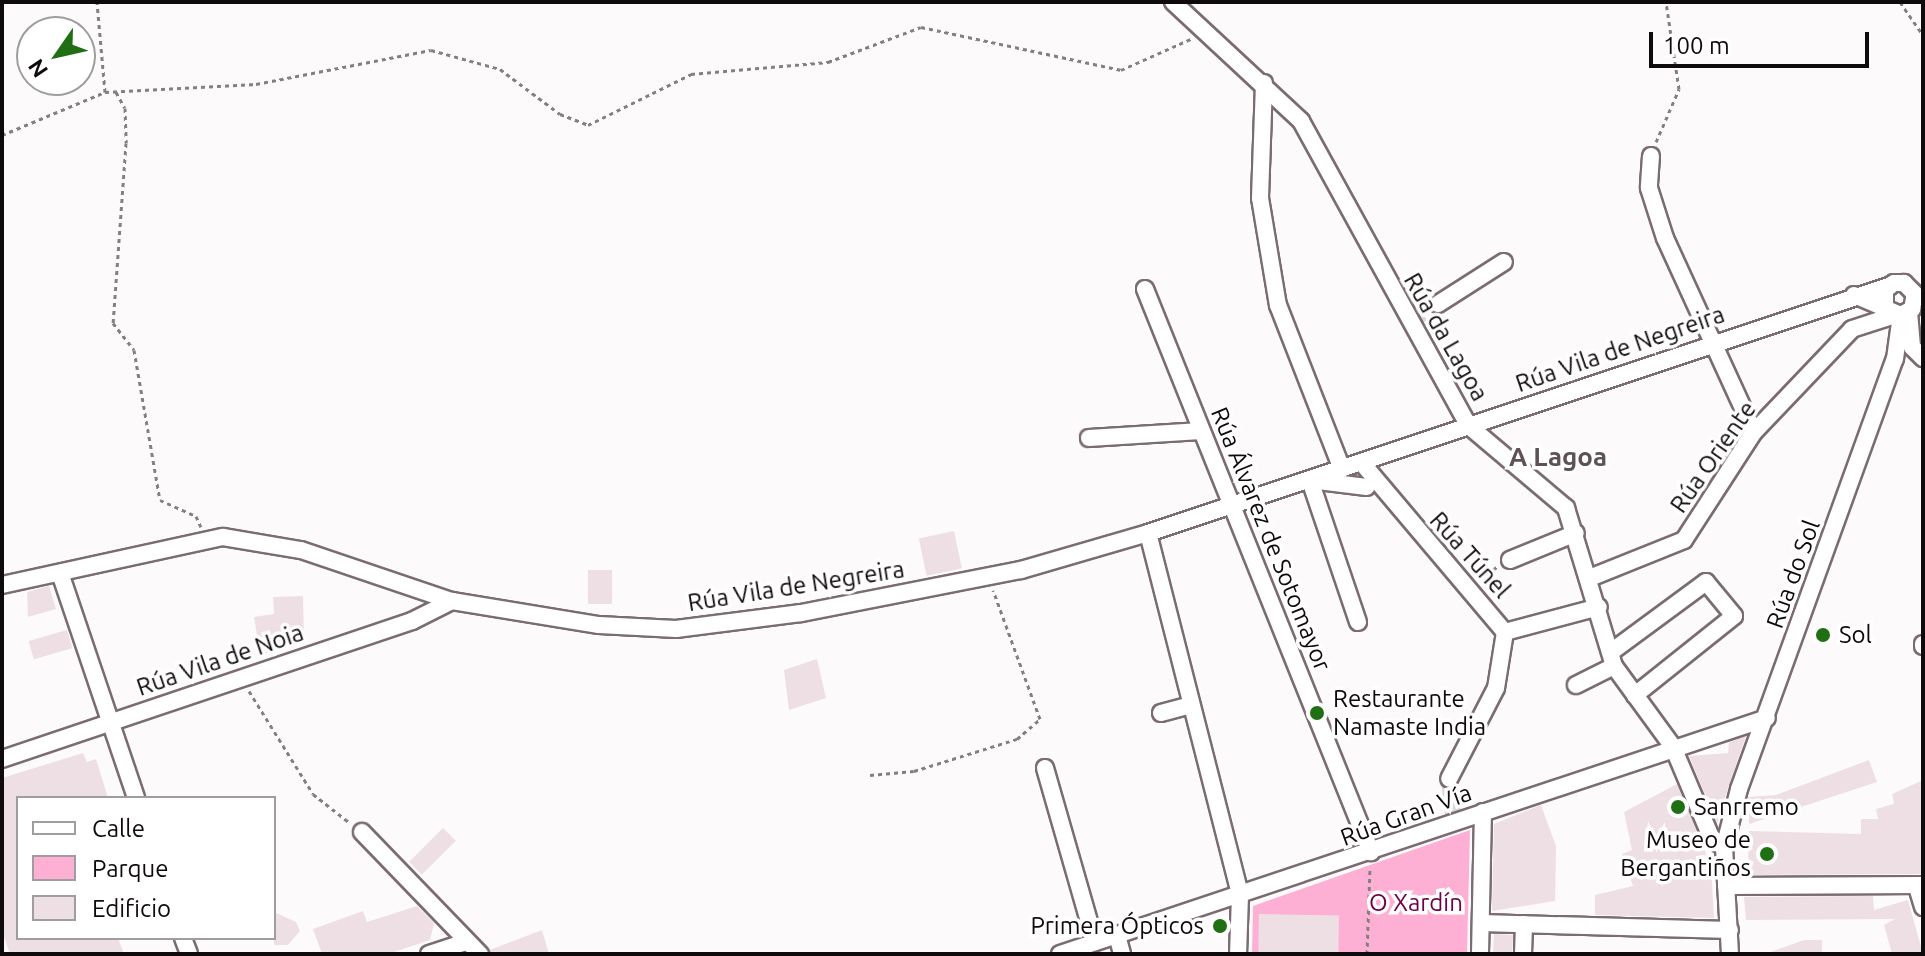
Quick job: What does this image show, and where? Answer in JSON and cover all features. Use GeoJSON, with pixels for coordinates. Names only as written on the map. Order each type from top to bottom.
{"type":"FeatureCollection","features":[{"type":"Feature","properties":{"kind":"street","name":"Rúa da Lagoa"},"geometry":{"type":"LineString","coordinates":[[1173,2],[1264,83],[1301,121],[1469,426],[1557,496],[1576,533],[1592,577],[1612,659],[1673,747],[1711,837],[1724,848]]}},
{"type":"Feature","properties":{"kind":"street","name":"Rúa Túnel"},"geometry":{"type":"LineString","coordinates":[[1264,83],[1260,198],[1278,305],[1353,466],[1465,584],[1505,632],[1496,688],[1449,779]]}},
{"type":"Feature","properties":{"kind":"street"},"geometry":{"type":"LineString","coordinates":[[1651,156],[1649,188],[1665,238],[1754,432]]}},
{"type":"Feature","properties":{"kind":"street"},"geometry":{"type":"LineString","coordinates":[[1438,304],[1504,262]]}},
{"type":"Feature","properties":{"kind":"street","name":"Rúa do Sol"},"geometry":{"type":"LineString","coordinates":[[1724,848],[1739,789],[1895,359],[1897,312],[1889,286],[1899,282],[1918,282],[1916,299],[1897,312]]}},
{"type":"Feature","properties":{"kind":"street","name":"Rúa Vila de Negreira"},"geometry":{"type":"LineString","coordinates":[[2,585],[202,539],[246,538],[301,550],[452,601],[599,625],[676,629],[989,577],[1148,533],[1353,466],[1714,341],[1889,286]]}},
{"type":"Feature","properties":{"kind":"street","name":"Rúa Álvarez de Sotomayor"},"geometry":{"type":"LineString","coordinates":[[1145,289],[1371,852]]}},
{"type":"Feature","properties":{"kind":"street"},"geometry":{"type":"LineString","coordinates":[[1854,295],[1897,312],[1912,347],[1923,358]]}},
{"type":"Feature","properties":{"kind":"street","name":"Rúa Oriente"},"geometry":{"type":"LineString","coordinates":[[1592,577],[1684,540],[1754,432],[1852,329],[1897,312]]}},
{"type":"Feature","properties":{"kind":"street"},"geometry":{"type":"LineString","coordinates":[[1089,438],[1201,431]]}},
{"type":"Feature","properties":{"kind":"street"},"geometry":{"type":"LineString","coordinates":[[1379,492],[1387,454]]}},
{"type":"Feature","properties":{"kind":"street"},"geometry":{"type":"LineString","coordinates":[[1310,480],[1358,622]]}},
{"type":"Feature","properties":{"kind":"street","name":"Rúa Vila de Negreira"},"geometry":{"type":"LineString","coordinates":[[1310,480],[1379,492]]}},
{"type":"Feature","properties":{"kind":"street"},"geometry":{"type":"LineString","coordinates":[[1316,498],[1329,482]]}},
{"type":"Feature","properties":{"kind":"street"},"geometry":{"type":"LineString","coordinates":[[1148,533],[1240,895],[1238,954]]}},
{"type":"Feature","properties":{"kind":"street"},"geometry":{"type":"LineString","coordinates":[[1510,560],[1576,533]]}},
{"type":"Feature","properties":{"kind":"street"},"geometry":{"type":"LineString","coordinates":[[60,573],[135,796]]}},
{"type":"Feature","properties":{"kind":"street"},"geometry":{"type":"LineString","coordinates":[[1576,685],[1706,582],[1734,616],[1635,695]]}},
{"type":"Feature","properties":{"kind":"street","name":"Rúa Vila de Noia"},"geometry":{"type":"LineString","coordinates":[[2,759],[412,621],[452,601]]}},
{"type":"Feature","properties":{"kind":"street"},"geometry":{"type":"LineString","coordinates":[[1505,632],[1599,607]]}},
{"type":"Feature","properties":{"kind":"street"},"geometry":{"type":"LineString","coordinates":[[1161,713],[1191,705]]}},
{"type":"Feature","properties":{"kind":"street","name":"Rúa Gran Vía"},"geometry":{"type":"LineString","coordinates":[[1060,954],[1767,718]]}},
{"type":"Feature","properties":{"kind":"street"},"geometry":{"type":"LineString","coordinates":[[1045,768],[1095,942]]}},
{"type":"Feature","properties":{"kind":"street"},"geometry":{"type":"LineString","coordinates":[[1480,954],[1483,812]]}},
{"type":"Feature","properties":{"kind":"street"},"geometry":{"type":"LineString","coordinates":[[362,832],[480,954]]}},
{"type":"Feature","properties":{"kind":"street"},"geometry":{"type":"LineString","coordinates":[[1724,848],[1730,954]]}},
{"type":"Feature","properties":{"kind":"street"},"geometry":{"type":"LineString","coordinates":[[1726,886],[1920,886],[1923,907]]}},
{"type":"Feature","properties":{"kind":"street"},"geometry":{"type":"LineString","coordinates":[[1481,923],[1730,930]]}},
{"type":"Feature","properties":{"kind":"street"},"geometry":{"type":"LineString","coordinates":[[1523,954],[1524,924]]}},
{"type":"Feature","properties":{"kind":"street"},"geometry":{"type":"LineString","coordinates":[[1117,935],[1122,954]]}},
{"type":"Feature","properties":{"kind":"street"},"geometry":{"type":"LineString","coordinates":[[429,954],[467,942]]}},
{"type":"Feature","properties":{"kind":"path"},"geometry":{"type":"LineString","coordinates":[[97,2],[105,92]]}},
{"type":"Feature","properties":{"kind":"path"},"geometry":{"type":"LineString","coordinates":[[1651,156],[1679,89],[1666,2]]}},
{"type":"Feature","properties":{"kind":"path"},"geometry":{"type":"LineString","coordinates":[[1900,2],[1923,35]]}},
{"type":"Feature","properties":{"kind":"path"},"geometry":{"type":"LineString","coordinates":[[2,135],[105,92],[256,84],[431,50],[500,69],[560,114],[588,125],[691,74],[828,62],[921,27],[1121,70],[1207,32]]}},
{"type":"Feature","properties":{"kind":"path"},"geometry":{"type":"LineString","coordinates":[[115,92],[123,98],[126,143],[113,323],[134,350],[160,500],[196,516],[202,539]]}},
{"type":"Feature","properties":{"kind":"path"},"geometry":{"type":"LineString","coordinates":[[1465,584],[1510,560]]}},
{"type":"Feature","properties":{"kind":"path"},"geometry":{"type":"LineString","coordinates":[[870,775],[914,771],[1017,739],[1040,719],[989,577]]}},
{"type":"Feature","properties":{"kind":"path"},"geometry":{"type":"LineString","coordinates":[[229,681],[250,691],[313,794],[362,832]]}},
{"type":"Feature","properties":{"kind":"path"},"geometry":{"type":"LineString","coordinates":[[1367,954],[1371,852]]}},
{"type":"Feature","properties":{"kind":"green space","name":"O Xardín"},"geometry":{"type":"Polygon","coordinates":[[[1470,830],[1467,954],[1252,954],[1253,906],[1470,830]]]}},
{"type":"Feature","properties":{"kind":"building"},"geometry":{"type":"Polygon","coordinates":[[[954,531],[962,568],[927,576],[919,538],[954,531]]]}},
{"type":"Feature","properties":{"kind":"building"},"geometry":{"type":"Polygon","coordinates":[[[588,570],[612,570],[612,604],[588,604],[588,570]]]}},
{"type":"Feature","properties":{"kind":"building"},"geometry":{"type":"Polygon","coordinates":[[[49,586],[56,609],[28,617],[27,592],[49,586]]]}},
{"type":"Feature","properties":{"kind":"building"},"geometry":{"type":"Polygon","coordinates":[[[303,596],[304,643],[260,655],[254,617],[274,614],[273,597],[303,596]]]}},
{"type":"Feature","properties":{"kind":"building"},"geometry":{"type":"Polygon","coordinates":[[[67,630],[72,648],[34,659],[29,641],[67,630]]]}},
{"type":"Feature","properties":{"kind":"building"},"geometry":{"type":"Polygon","coordinates":[[[817,659],[826,698],[789,710],[784,670],[817,659]]]}},
{"type":"Feature","properties":{"kind":"building"},"geometry":{"type":"Polygon","coordinates":[[[1746,736],[1717,823],[1689,756],[1728,753],[1729,742],[1746,736]]]}},
{"type":"Feature","properties":{"kind":"building"},"geometry":{"type":"Polygon","coordinates":[[[83,753],[87,762],[96,759],[107,796],[16,796],[16,940],[119,940],[124,954],[10,954],[2,931],[2,778],[83,753]]]}},
{"type":"Feature","properties":{"kind":"building"},"geometry":{"type":"Polygon","coordinates":[[[1869,760],[1877,782],[1749,824],[1748,797],[1776,795],[1869,760]]]}},
{"type":"Feature","properties":{"kind":"building"},"geometry":{"type":"Polygon","coordinates":[[[1921,781],[1923,874],[1753,875],[1748,869],[1749,831],[1861,834],[1861,819],[1878,819],[1876,809],[1894,804],[1892,794],[1921,781]]]}},
{"type":"Feature","properties":{"kind":"building"},"geometry":{"type":"Polygon","coordinates":[[[1677,784],[1711,866],[1714,918],[1595,915],[1595,895],[1633,886],[1622,854],[1632,850],[1624,812],[1677,784]]]}},
{"type":"Feature","properties":{"kind":"building"},"geometry":{"type":"Polygon","coordinates":[[[1541,805],[1556,846],[1555,901],[1492,911],[1494,824],[1541,805]]]}},
{"type":"Feature","properties":{"kind":"building"},"geometry":{"type":"Polygon","coordinates":[[[443,828],[456,841],[422,875],[409,862],[443,828]]]}},
{"type":"Feature","properties":{"kind":"building"},"geometry":{"type":"Polygon","coordinates":[[[1873,896],[1874,910],[1908,900],[1923,954],[1892,954],[1884,925],[1895,919],[1746,920],[1744,897],[1873,896]]]}},
{"type":"Feature","properties":{"kind":"building"},"geometry":{"type":"Polygon","coordinates":[[[417,906],[434,923],[430,940],[388,954],[322,954],[313,929],[363,911],[367,922],[417,906]]]}},
{"type":"Feature","properties":{"kind":"building"},"geometry":{"type":"Polygon","coordinates":[[[276,913],[296,922],[300,931],[288,945],[274,945],[276,913]]]}},
{"type":"Feature","properties":{"kind":"building"},"geometry":{"type":"Polygon","coordinates":[[[1259,914],[1339,915],[1338,954],[1258,954],[1259,914]]]}},
{"type":"Feature","properties":{"kind":"building"},"geometry":{"type":"Polygon","coordinates":[[[542,930],[549,954],[491,954],[490,950],[542,930]]]}},
{"type":"Feature","properties":{"kind":"building"},"geometry":{"type":"Polygon","coordinates":[[[1494,934],[1513,935],[1512,954],[1493,954],[1494,934]]]}},
{"type":"Feature","properties":{"kind":"building"},"geometry":{"type":"Polygon","coordinates":[[[1804,940],[1822,940],[1822,954],[1765,954],[1804,940]]]}},
{"type":"Feature","properties":{"kind":"tunnel"},"geometry":{"type":"LineString","coordinates":[[1409,322],[1438,304]]}},
{"type":"Feature","properties":{"kind":"tunnel"},"geometry":{"type":"LineString","coordinates":[[1449,779],[1454,822]]}},
{"type":"Feature","properties":{"kind":"place","name":"Sol"},"geometry":{"type":"Point","coordinates":[1823,635]}},
{"type":"Feature","properties":{"kind":"place","name":"Restaurante Namaste India"},"geometry":{"type":"Point","coordinates":[1317,713]}},
{"type":"Feature","properties":{"kind":"place","name":"Sanrremo"},"geometry":{"type":"Point","coordinates":[1678,807]}},
{"type":"Feature","properties":{"kind":"place","name":"Museo de Bergantiños"},"geometry":{"type":"Point","coordinates":[1767,854]}},
{"type":"Feature","properties":{"kind":"place","name":"Primera Ópticos"},"geometry":{"type":"Point","coordinates":[1220,926]}},
{"type":"Feature","properties":{"kind":"district","name":"A Lagoa"},"geometry":{"type":"Point","coordinates":[1558,457]}}]}
